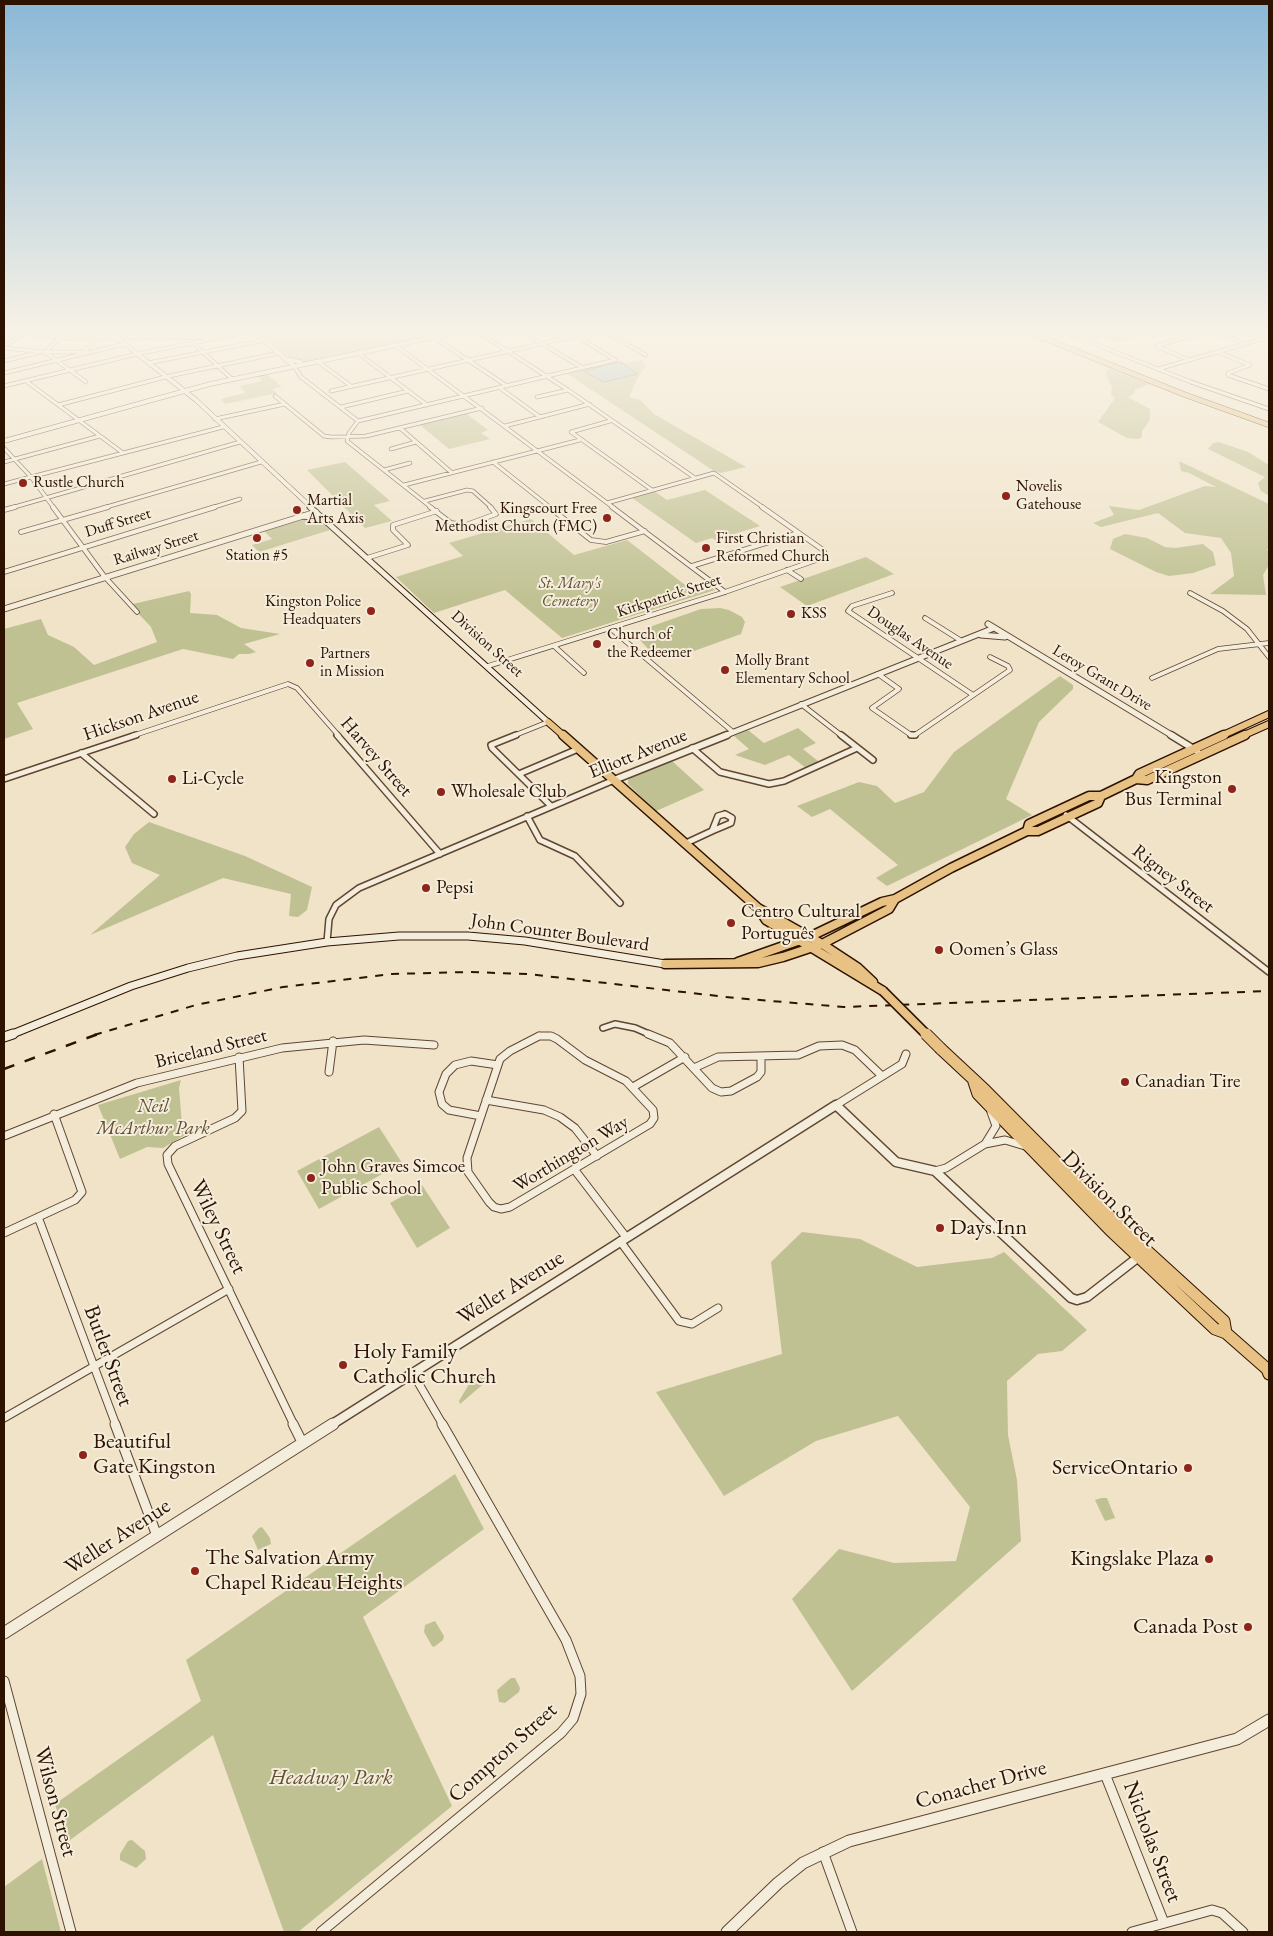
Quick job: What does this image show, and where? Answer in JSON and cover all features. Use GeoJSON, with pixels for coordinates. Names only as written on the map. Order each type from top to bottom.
{"type":"FeatureCollection","features":[{"type":"Feature","properties":{"kind":"main road"},"geometry":{"type":"LineString","coordinates":[[4,441],[71,423]]}},
{"type":"Feature","properties":{"kind":"main road","name":"Division Street"},"geometry":{"type":"LineString","coordinates":[[219,423],[578,749],[758,908],[766,920],[883,991]]}},
{"type":"Feature","properties":{"kind":"main road"},"geometry":{"type":"LineString","coordinates":[[302,516],[322,518]]}},
{"type":"Feature","properties":{"kind":"main road"},"geometry":{"type":"LineString","coordinates":[[1136,779],[1139,774],[1192,748],[1269,714]]}},
{"type":"Feature","properties":{"kind":"main road"},"geometry":{"type":"LineString","coordinates":[[1027,831],[1030,824],[1089,796],[1101,796],[1136,779],[1147,780],[1269,724]]}},
{"type":"Feature","properties":{"kind":"main road"},"geometry":{"type":"LineString","coordinates":[[738,962],[808,937],[882,902],[895,899],[950,868],[1027,831],[1038,831],[1098,803],[1101,796]]}},
{"type":"Feature","properties":{"kind":"main road"},"geometry":{"type":"LineString","coordinates":[[738,962],[758,963],[822,944],[889,909],[895,899]]}},
{"type":"Feature","properties":{"kind":"main road","name":"Division Street"},"geometry":{"type":"LineString","coordinates":[[758,908],[822,944],[857,968],[883,991],[974,1082],[986,1090],[1214,1329],[1226,1332],[1269,1371]]}},
{"type":"Feature","properties":{"kind":"main road","name":"John Counter Boulevard"},"geometry":{"type":"LineString","coordinates":[[4,1037],[131,986],[180,970],[237,956],[327,942],[399,936],[468,936],[525,941],[665,964],[708,966],[738,962]]}},
{"type":"Feature","properties":{"kind":"main road","name":"Division Street"},"geometry":{"type":"LineString","coordinates":[[974,1082],[978,1094],[1029,1147],[1143,1254]]}},
{"type":"Feature","properties":{"kind":"street"},"geometry":{"type":"LineString","coordinates":[[83,423],[123,453]]}},
{"type":"Feature","properties":{"kind":"street"},"geometry":{"type":"LineString","coordinates":[[309,423],[324,436],[347,437],[366,436],[419,423]]}},
{"type":"Feature","properties":{"kind":"street"},"geometry":{"type":"LineString","coordinates":[[347,437],[356,423]]}},
{"type":"Feature","properties":{"kind":"street"},"geometry":{"type":"LineString","coordinates":[[502,423],[725,592]]}},
{"type":"Feature","properties":{"kind":"street"},"geometry":{"type":"LineString","coordinates":[[505,426],[515,423]]}},
{"type":"Feature","properties":{"kind":"street"},"geometry":{"type":"LineString","coordinates":[[602,423],[571,432],[652,490]]}},
{"type":"Feature","properties":{"kind":"street"},"geometry":{"type":"LineString","coordinates":[[613,423],[695,478]]}},
{"type":"Feature","properties":{"kind":"street"},"geometry":{"type":"LineString","coordinates":[[4,484],[223,427]]}},
{"type":"Feature","properties":{"kind":"street"},"geometry":{"type":"LineString","coordinates":[[400,428],[451,472]]}},
{"type":"Feature","properties":{"kind":"street"},"geometry":{"type":"LineString","coordinates":[[4,462],[100,436]]}},
{"type":"Feature","properties":{"kind":"street"},"geometry":{"type":"LineString","coordinates":[[347,437],[347,441],[425,501],[450,523],[460,525],[494,517],[496,512],[473,492],[467,490],[425,501]]}},
{"type":"Feature","properties":{"kind":"street"},"geometry":{"type":"LineString","coordinates":[[404,485],[580,440]]}},
{"type":"Feature","properties":{"kind":"street"},"geometry":{"type":"LineString","coordinates":[[4,510],[240,442]]}},
{"type":"Feature","properties":{"kind":"street"},"geometry":{"type":"LineString","coordinates":[[391,449],[416,442]]}},
{"type":"Feature","properties":{"kind":"street"},"geometry":{"type":"LineString","coordinates":[[4,448],[31,477],[104,576],[137,612]]}},
{"type":"Feature","properties":{"kind":"street"},"geometry":{"type":"LineString","coordinates":[[22,532],[261,462]]}},
{"type":"Feature","properties":{"kind":"street"},"geometry":{"type":"LineString","coordinates":[[493,462],[590,540],[606,542],[645,531]]}},
{"type":"Feature","properties":{"kind":"street"},"geometry":{"type":"LineString","coordinates":[[384,470],[410,463]]}},
{"type":"Feature","properties":{"kind":"street"},"geometry":{"type":"LineString","coordinates":[[607,503],[695,478],[717,474],[798,533]]}},
{"type":"Feature","properties":{"kind":"street","name":"Duff Street"},"geometry":{"type":"LineString","coordinates":[[4,572],[240,499]]}},
{"type":"Feature","properties":{"kind":"street","name":"Railway Street"},"geometry":{"type":"LineString","coordinates":[[4,609],[104,576],[316,512]]}},
{"type":"Feature","properties":{"kind":"street"},"geometry":{"type":"LineString","coordinates":[[367,558],[408,545],[394,530],[393,525],[396,523],[437,512]]}},
{"type":"Feature","properties":{"kind":"street"},"geometry":{"type":"LineString","coordinates":[[692,566],[798,533]]}},
{"type":"Feature","properties":{"kind":"street","name":"Kirkpatrick Street"},"geometry":{"type":"LineString","coordinates":[[488,666],[725,592],[819,559],[825,554],[798,533]]}},
{"type":"Feature","properties":{"kind":"street"},"geometry":{"type":"LineString","coordinates":[[787,570],[801,580]]}},
{"type":"Feature","properties":{"kind":"street","name":"Douglas Avenue"},"geometry":{"type":"LineString","coordinates":[[892,592],[852,606],[848,611],[973,695]]}},
{"type":"Feature","properties":{"kind":"street"},"geometry":{"type":"LineString","coordinates":[[1190,593],[1223,611],[1247,628],[1269,657]]}},
{"type":"Feature","properties":{"kind":"street"},"geometry":{"type":"LineString","coordinates":[[925,618],[960,640]]}},
{"type":"Feature","properties":{"kind":"street","name":"Leroy Grant Drive"},"geometry":{"type":"LineString","coordinates":[[988,624],[1203,754]]}},
{"type":"Feature","properties":{"kind":"street"},"geometry":{"type":"LineString","coordinates":[[610,628],[733,732]]}},
{"type":"Feature","properties":{"kind":"street","name":"Elliott Avenue"},"geometry":{"type":"LineString","coordinates":[[327,942],[329,919],[344,897],[359,888],[550,806],[960,640],[994,628]]}},
{"type":"Feature","properties":{"kind":"street"},"geometry":{"type":"LineString","coordinates":[[975,635],[1000,636],[1018,643]]}},
{"type":"Feature","properties":{"kind":"street"},"geometry":{"type":"LineString","coordinates":[[1152,678],[1218,649],[1269,643]]}},
{"type":"Feature","properties":{"kind":"street"},"geometry":{"type":"LineString","coordinates":[[554,646],[584,673]]}},
{"type":"Feature","properties":{"kind":"street"},"geometry":{"type":"LineString","coordinates":[[878,674],[898,689],[872,708],[911,735],[915,735],[1010,670],[1008,666],[990,657]]}},
{"type":"Feature","properties":{"kind":"street","name":"Hickson Avenue"},"geometry":{"type":"LineString","coordinates":[[4,779],[288,684]]}},
{"type":"Feature","properties":{"kind":"street","name":"Harvey Street"},"geometry":{"type":"LineString","coordinates":[[288,684],[297,688],[440,854]]}},
{"type":"Feature","properties":{"kind":"street"},"geometry":{"type":"LineString","coordinates":[[802,704],[873,760]]}},
{"type":"Feature","properties":{"kind":"street"},"geometry":{"type":"LineString","coordinates":[[548,722],[491,745],[550,806]]}},
{"type":"Feature","properties":{"kind":"street"},"geometry":{"type":"LineString","coordinates":[[692,748],[720,772],[769,784],[784,781],[857,748]]}},
{"type":"Feature","properties":{"kind":"street"},"geometry":{"type":"LineString","coordinates":[[519,774],[578,749]]}},
{"type":"Feature","properties":{"kind":"street"},"geometry":{"type":"LineString","coordinates":[[80,753],[154,814]]}},
{"type":"Feature","properties":{"kind":"street","name":"Rigney Street"},"geometry":{"type":"LineString","coordinates":[[1058,810],[1269,972]]}},
{"type":"Feature","properties":{"kind":"street"},"geometry":{"type":"LineString","coordinates":[[527,816],[540,840],[575,856],[620,902]]}},
{"type":"Feature","properties":{"kind":"street"},"geometry":{"type":"LineString","coordinates":[[684,844],[712,831]]}},
{"type":"Feature","properties":{"kind":"street"},"geometry":{"type":"LineString","coordinates":[[603,1028],[615,1024],[635,1028],[670,1043],[712,1088],[721,1092],[730,1091],[757,1077],[761,1072],[761,1056]]}},
{"type":"Feature","properties":{"kind":"street","name":"Worthington Way"},"geometry":{"type":"LineString","coordinates":[[539,1036],[551,1036],[585,1060],[633,1087],[652,1110],[653,1122],[510,1207],[502,1209],[494,1207],[468,1172],[466,1166],[498,1065],[504,1054],[529,1040],[539,1036]]}},
{"type":"Feature","properties":{"kind":"street","name":"Briceland Street"},"geometry":{"type":"LineString","coordinates":[[4,1136],[54,1114],[137,1083],[282,1048],[333,1041],[364,1040],[434,1046]]}},
{"type":"Feature","properties":{"kind":"street"},"geometry":{"type":"LineString","coordinates":[[328,1072],[333,1041]]}},
{"type":"Feature","properties":{"kind":"street"},"geometry":{"type":"LineString","coordinates":[[694,1068],[718,1057],[798,1055],[819,1046],[842,1045],[855,1050],[882,1076]]}},
{"type":"Feature","properties":{"kind":"street"},"geometry":{"type":"LineString","coordinates":[[906,1054],[902,1064],[836,1105],[896,1162],[923,1170],[935,1170],[946,1168],[985,1144],[1005,1140],[1029,1147]]}},
{"type":"Feature","properties":{"kind":"street","name":"Wiley Street"},"geometry":{"type":"LineString","coordinates":[[239,1057],[242,1111],[235,1118],[175,1146],[167,1155],[168,1164],[302,1442]]}},
{"type":"Feature","properties":{"kind":"street"},"geometry":{"type":"LineString","coordinates":[[633,1087],[685,1057]]}},
{"type":"Feature","properties":{"kind":"street"},"geometry":{"type":"LineString","coordinates":[[481,1116],[449,1110],[442,1104],[439,1092],[446,1074],[455,1065],[471,1062],[498,1065]]}},
{"type":"Feature","properties":{"kind":"street"},"geometry":{"type":"LineString","coordinates":[[486,1100],[544,1110],[560,1117],[575,1128],[597,1156]]}},
{"type":"Feature","properties":{"kind":"street"},"geometry":{"type":"LineString","coordinates":[[985,1144],[996,1126],[986,1102]]}},
{"type":"Feature","properties":{"kind":"street","name":"Weller Avenue"},"geometry":{"type":"LineString","coordinates":[[4,1633],[412,1372],[836,1105]]}},
{"type":"Feature","properties":{"kind":"street"},"geometry":{"type":"LineString","coordinates":[[4,1233],[75,1200],[82,1192],[54,1114]]}},
{"type":"Feature","properties":{"kind":"street"},"geometry":{"type":"LineString","coordinates":[[574,1170],[679,1321],[692,1324],[718,1308]]}},
{"type":"Feature","properties":{"kind":"street"},"geometry":{"type":"LineString","coordinates":[[935,1170],[1070,1298],[1078,1300],[1087,1297],[1143,1254]]}},
{"type":"Feature","properties":{"kind":"street","name":"Butler Street"},"geometry":{"type":"LineString","coordinates":[[38,1217],[157,1536]]}},
{"type":"Feature","properties":{"kind":"street"},"geometry":{"type":"LineString","coordinates":[[4,1418],[229,1289]]}},
{"type":"Feature","properties":{"kind":"street","name":"Compton Street"},"geometry":{"type":"LineString","coordinates":[[321,1932],[561,1733],[573,1719],[581,1694],[580,1676],[566,1640],[412,1372]]}},
{"type":"Feature","properties":{"kind":"street","name":"Wilson Street"},"geometry":{"type":"LineString","coordinates":[[4,1681],[71,1932]]}},
{"type":"Feature","properties":{"kind":"street","name":"Conacher Drive"},"geometry":{"type":"LineString","coordinates":[[727,1932],[778,1883],[803,1863],[849,1841],[1237,1739],[1269,1720]]}},
{"type":"Feature","properties":{"kind":"street","name":"Nicholas Street"},"geometry":{"type":"LineString","coordinates":[[1105,1774],[1164,1923]]}},
{"type":"Feature","properties":{"kind":"street"},"geometry":{"type":"LineString","coordinates":[[823,1852],[852,1932]]}},
{"type":"Feature","properties":{"kind":"street"},"geometry":{"type":"LineString","coordinates":[[1132,1932],[1144,1931],[1164,1923],[1212,1910],[1226,1916],[1243,1932]]}},
{"type":"Feature","properties":{"kind":"green space"},"geometry":{"type":"Polygon","coordinates":[[[479,423],[488,430],[481,433],[490,439],[449,449],[420,425],[479,423]]]}},
{"type":"Feature","properties":{"kind":"green space"},"geometry":{"type":"Polygon","coordinates":[[[642,423],[670,423],[746,467],[721,473],[714,471],[642,423]]]}},
{"type":"Feature","properties":{"kind":"green space"},"geometry":{"type":"Polygon","coordinates":[[[1100,423],[1148,423],[1142,431],[1142,437],[1139,439],[1127,438],[1100,423]]]}},
{"type":"Feature","properties":{"kind":"green space"},"geometry":{"type":"Polygon","coordinates":[[[1219,442],[1248,452],[1269,465],[1269,496],[1261,491],[1258,483],[1265,477],[1208,449],[1213,443],[1219,442]]]}},
{"type":"Feature","properties":{"kind":"green space"},"geometry":{"type":"Polygon","coordinates":[[[1179,461],[1269,504],[1269,549],[1266,549],[1269,551],[1269,565],[1263,575],[1266,595],[1210,594],[1234,576],[1231,553],[1221,538],[1185,533],[1158,513],[1101,527],[1093,523],[1114,515],[1109,506],[1139,510],[1205,486],[1216,487],[1189,473],[1181,471],[1179,461]]]}},
{"type":"Feature","properties":{"kind":"green space"},"geometry":{"type":"Polygon","coordinates":[[[345,462],[390,501],[374,505],[392,521],[365,528],[307,470],[345,462]]]}},
{"type":"Feature","properties":{"kind":"green space"},"geometry":{"type":"Polygon","coordinates":[[[705,490],[760,526],[715,540],[712,538],[696,543],[632,498],[654,491],[667,500],[705,490]]]}},
{"type":"Feature","properties":{"kind":"green space"},"geometry":{"type":"Polygon","coordinates":[[[309,518],[322,523],[330,530],[259,552],[252,545],[272,539],[264,531],[309,518]]]}},
{"type":"Feature","properties":{"kind":"green space","name":"St. Mary's Cemetery"},"geometry":{"type":"Polygon","coordinates":[[[531,519],[574,555],[627,540],[689,588],[705,583],[715,590],[562,638],[505,590],[434,613],[396,577],[463,556],[449,543],[531,519]]]}},
{"type":"Feature","properties":{"kind":"green space"},"geometry":{"type":"Polygon","coordinates":[[[1125,534],[1147,538],[1165,547],[1175,548],[1203,544],[1213,552],[1216,565],[1193,573],[1169,576],[1156,572],[1110,549],[1113,539],[1125,534]]]}},
{"type":"Feature","properties":{"kind":"green space"},"geometry":{"type":"Polygon","coordinates":[[[866,557],[894,574],[807,606],[780,587],[866,557]]]}},
{"type":"Feature","properties":{"kind":"green space"},"geometry":{"type":"Polygon","coordinates":[[[189,591],[191,594],[190,613],[217,615],[241,628],[280,634],[244,644],[256,652],[239,654],[233,659],[183,649],[17,703],[33,729],[4,739],[4,629],[41,619],[48,635],[74,647],[94,665],[157,642],[151,627],[133,608],[133,604],[189,591]]]}},
{"type":"Feature","properties":{"kind":"green space"},"geometry":{"type":"Polygon","coordinates":[[[720,608],[729,610],[742,617],[745,622],[741,634],[672,659],[649,650],[640,640],[641,634],[652,626],[701,609],[720,608]]]}},
{"type":"Feature","properties":{"kind":"green space"},"geometry":{"type":"Polygon","coordinates":[[[1060,676],[1073,685],[1073,689],[1039,722],[1006,799],[1032,815],[887,886],[876,878],[898,865],[830,809],[812,817],[797,806],[859,782],[877,786],[895,803],[924,792],[954,752],[1060,676]]]}},
{"type":"Feature","properties":{"kind":"green space"},"geometry":{"type":"Polygon","coordinates":[[[798,728],[816,743],[803,749],[819,762],[806,768],[789,755],[765,765],[735,755],[749,749],[734,736],[748,730],[764,743],[798,728]]]}},
{"type":"Feature","properties":{"kind":"green space"},"geometry":{"type":"Polygon","coordinates":[[[672,761],[704,790],[656,811],[628,784],[628,781],[629,778],[672,761]]]}},
{"type":"Feature","properties":{"kind":"green space"},"geometry":{"type":"Polygon","coordinates":[[[149,822],[245,856],[312,887],[307,910],[298,917],[289,916],[291,894],[223,878],[90,935],[160,875],[132,863],[125,847],[134,834],[149,822]]]}},
{"type":"Feature","properties":{"kind":"green space","name":"Neil McArthur Park"},"geometry":{"type":"Polygon","coordinates":[[[181,1080],[179,1088],[182,1125],[188,1133],[163,1148],[147,1147],[120,1159],[98,1105],[181,1080]]]}},
{"type":"Feature","properties":{"kind":"green space"},"geometry":{"type":"Polygon","coordinates":[[[379,1127],[402,1163],[319,1209],[297,1171],[379,1127]]]}},
{"type":"Feature","properties":{"kind":"green space"},"geometry":{"type":"Polygon","coordinates":[[[422,1185],[450,1228],[417,1248],[390,1203],[422,1185]]]}},
{"type":"Feature","properties":{"kind":"green space"},"geometry":{"type":"Polygon","coordinates":[[[802,1232],[860,1239],[917,1267],[992,1258],[1004,1252],[1087,1330],[1062,1351],[1038,1354],[1007,1381],[1008,1435],[1017,1480],[1021,1541],[852,1691],[792,1599],[839,1549],[894,1563],[956,1561],[970,1507],[898,1416],[816,1441],[724,1496],[656,1392],[782,1354],[771,1262],[802,1232]]]}},
{"type":"Feature","properties":{"kind":"green space"},"geometry":{"type":"Polygon","coordinates":[[[480,1372],[488,1376],[488,1380],[460,1404],[459,1401],[475,1374],[480,1372]]]}},
{"type":"Feature","properties":{"kind":"green space","name":"Headway Park"},"geometry":{"type":"Polygon","coordinates":[[[455,1474],[484,1529],[363,1617],[452,1806],[298,1932],[284,1932],[213,1735],[66,1843],[55,1804],[201,1701],[186,1660],[455,1474]]]}},
{"type":"Feature","properties":{"kind":"green space"},"geometry":{"type":"Polygon","coordinates":[[[1107,1498],[1115,1518],[1105,1521],[1095,1500],[1107,1498]]]}},
{"type":"Feature","properties":{"kind":"green space"},"geometry":{"type":"Polygon","coordinates":[[[262,1527],[270,1538],[271,1544],[258,1550],[252,1536],[262,1527]]]}},
{"type":"Feature","properties":{"kind":"green space"},"geometry":{"type":"Polygon","coordinates":[[[435,1621],[444,1636],[443,1640],[434,1647],[424,1632],[425,1625],[435,1621]]]}},
{"type":"Feature","properties":{"kind":"green space"},"geometry":{"type":"Polygon","coordinates":[[[511,1678],[515,1678],[520,1688],[519,1692],[505,1703],[499,1702],[497,1690],[511,1678]]]}},
{"type":"Feature","properties":{"kind":"green space"},"geometry":{"type":"Polygon","coordinates":[[[132,1840],[145,1851],[146,1859],[136,1868],[120,1860],[120,1854],[128,1841],[132,1840]]]}},
{"type":"Feature","properties":{"kind":"green space"},"geometry":{"type":"Polygon","coordinates":[[[42,1859],[61,1932],[4,1932],[4,1887],[42,1859]]]}},
{"type":"Feature","properties":{"kind":"railway"},"geometry":{"type":"LineString","coordinates":[[94,1035],[196,1005],[283,987],[392,974],[469,972],[528,974],[735,998],[844,1007],[1269,991]]}},
{"type":"Feature","properties":{"kind":"railway"},"geometry":{"type":"LineString","coordinates":[[4,1069],[98,1034]]}},
{"type":"Feature","properties":{"kind":"place","name":"Rustle Church"},"geometry":{"type":"Point","coordinates":[23,483]}},
{"type":"Feature","properties":{"kind":"place","name":"Novelis Gatehouse"},"geometry":{"type":"Point","coordinates":[1006,496]}},
{"type":"Feature","properties":{"kind":"place","name":"Martial Arts Axis"},"geometry":{"type":"Point","coordinates":[297,510]}},
{"type":"Feature","properties":{"kind":"place","name":"Kingscourt Free Methodist Church (FMC)"},"geometry":{"type":"Point","coordinates":[607,518]}},
{"type":"Feature","properties":{"kind":"place","name":"Station #5"},"geometry":{"type":"Point","coordinates":[257,538]}},
{"type":"Feature","properties":{"kind":"place","name":"First Christian Reformed Church"},"geometry":{"type":"Point","coordinates":[706,548]}},
{"type":"Feature","properties":{"kind":"place","name":"Kingston Police Headquaters"},"geometry":{"type":"Point","coordinates":[371,611]}},
{"type":"Feature","properties":{"kind":"place","name":"KSS"},"geometry":{"type":"Point","coordinates":[791,614]}},
{"type":"Feature","properties":{"kind":"place","name":"Church of the Redeemer"},"geometry":{"type":"Point","coordinates":[597,644]}},
{"type":"Feature","properties":{"kind":"place","name":"Partners in Mission"},"geometry":{"type":"Point","coordinates":[310,663]}},
{"type":"Feature","properties":{"kind":"place","name":"Molly Brant Elementary School"},"geometry":{"type":"Point","coordinates":[725,670]}},
{"type":"Feature","properties":{"kind":"place","name":"Li-Cycle"},"geometry":{"type":"Point","coordinates":[172,779]}},
{"type":"Feature","properties":{"kind":"place","name":"Kingston Bus Terminal"},"geometry":{"type":"Point","coordinates":[1232,789]}},
{"type":"Feature","properties":{"kind":"place","name":"Wholesale Club"},"geometry":{"type":"Point","coordinates":[441,792]}},
{"type":"Feature","properties":{"kind":"place","name":"Pepsi"},"geometry":{"type":"Point","coordinates":[426,888]}},
{"type":"Feature","properties":{"kind":"place","name":"Centro Cultural Português"},"geometry":{"type":"Point","coordinates":[731,923]}},
{"type":"Feature","properties":{"kind":"place","name":"Oomen’s Glass"},"geometry":{"type":"Point","coordinates":[939,950]}},
{"type":"Feature","properties":{"kind":"place","name":"Canadian Tire"},"geometry":{"type":"Point","coordinates":[1125,1082]}},
{"type":"Feature","properties":{"kind":"place","name":"John Graves Simcoe Public School"},"geometry":{"type":"Point","coordinates":[311,1178]}},
{"type":"Feature","properties":{"kind":"place","name":"Days Inn"},"geometry":{"type":"Point","coordinates":[940,1228]}},
{"type":"Feature","properties":{"kind":"place","name":"Holy Family Catholic Church"},"geometry":{"type":"Point","coordinates":[343,1365]}},
{"type":"Feature","properties":{"kind":"place","name":"Beautiful Gate Kingston"},"geometry":{"type":"Point","coordinates":[83,1455]}},
{"type":"Feature","properties":{"kind":"place","name":"ServiceOntario"},"geometry":{"type":"Point","coordinates":[1188,1468]}},
{"type":"Feature","properties":{"kind":"place","name":"Kingslake Plaza"},"geometry":{"type":"Point","coordinates":[1209,1559]}},
{"type":"Feature","properties":{"kind":"place","name":"The Salvation Army Chapel Rideau Heights"},"geometry":{"type":"Point","coordinates":[195,1571]}},
{"type":"Feature","properties":{"kind":"place","name":"Canada Post"},"geometry":{"type":"Point","coordinates":[1248,1627]}}]}
